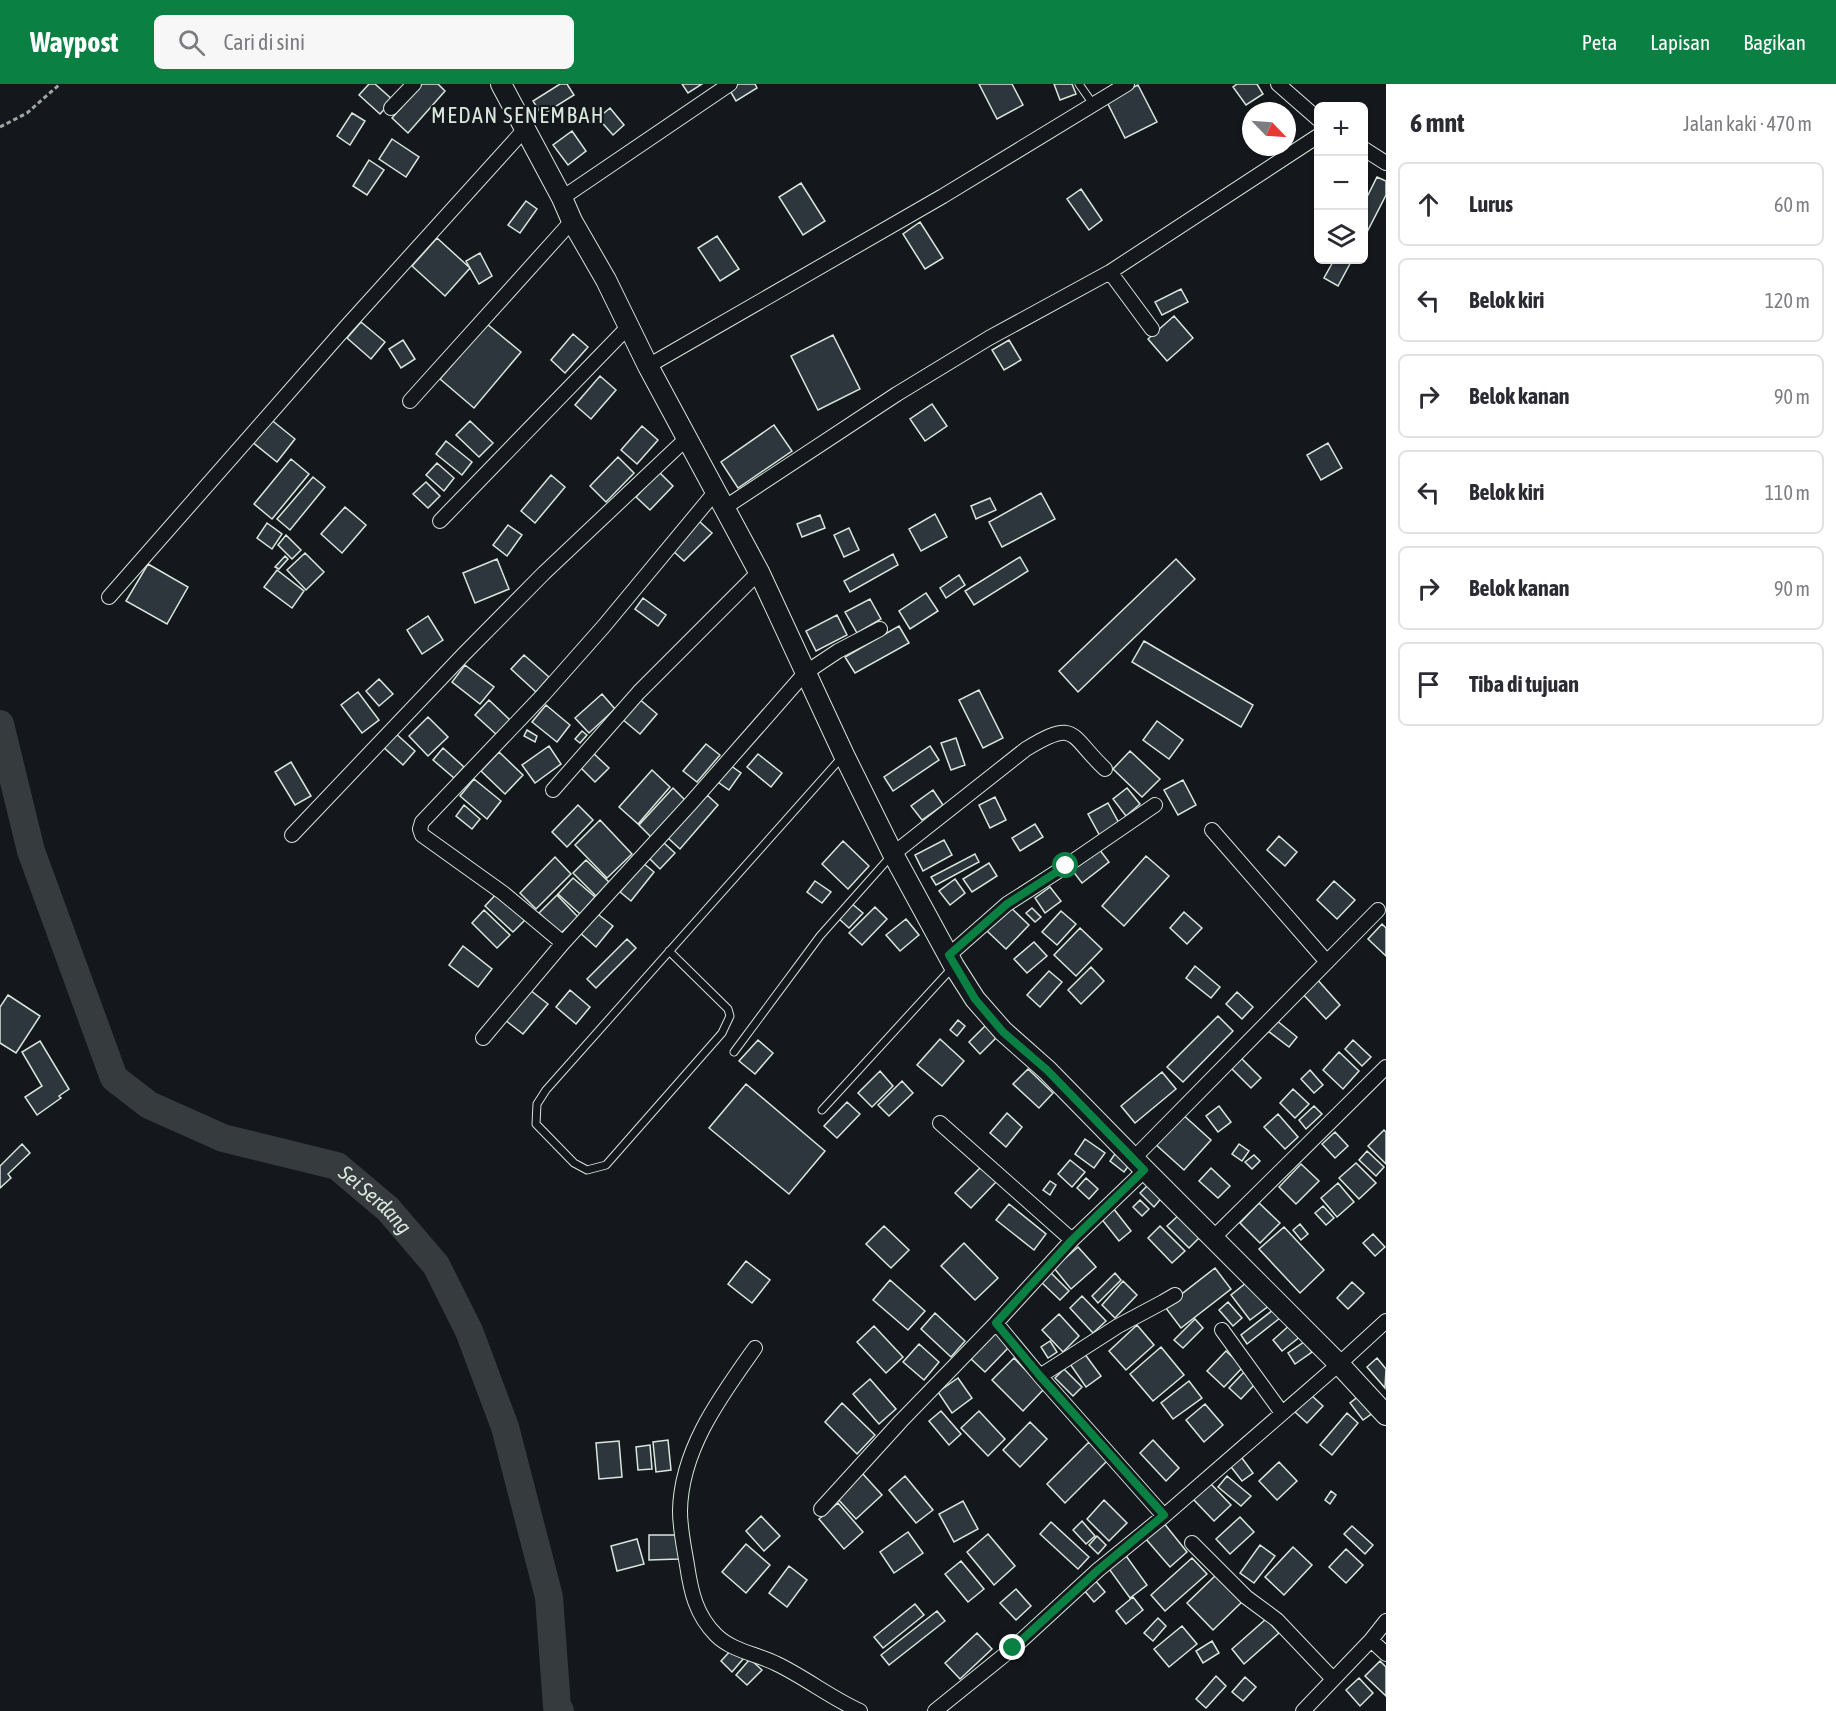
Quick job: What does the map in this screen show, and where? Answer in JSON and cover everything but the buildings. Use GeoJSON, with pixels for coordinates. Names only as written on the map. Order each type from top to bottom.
{"type":"FeatureCollection","features":[{"type":"Feature","properties":{"kind":"main road"},"geometry":{"type":"LineString","coordinates":[[505,86],[572,221],[606,280],[648,366],[759,572],[805,673],[893,854],[975,999],[1003,1032],[1047,1070],[1386,1414]]}},
{"type":"Feature","properties":{"kind":"street"},"geometry":{"type":"LineString","coordinates":[[391,108],[414,84]]}},
{"type":"Feature","properties":{"kind":"street"},"geometry":{"type":"LineString","coordinates":[[562,198],[730,84]]}},
{"type":"Feature","properties":{"kind":"street"},"geometry":{"type":"LineString","coordinates":[[648,366],[933,202],[1127,84]]}},
{"type":"Feature","properties":{"kind":"street"},"geometry":{"type":"LineString","coordinates":[[1278,84],[1314,116]]}},
{"type":"Feature","properties":{"kind":"street"},"geometry":{"type":"LineString","coordinates":[[109,597],[346,327],[525,129]]}},
{"type":"Feature","properties":{"kind":"street"},"geometry":{"type":"LineString","coordinates":[[562,943],[502,893],[422,835],[420,829],[422,822],[543,695],[720,499],[989,338],[1110,272],[1314,138]]}},
{"type":"Feature","properties":{"kind":"street"},"geometry":{"type":"LineString","coordinates":[[1368,151],[1386,163]]}},
{"type":"Feature","properties":{"kind":"street"},"geometry":{"type":"LineString","coordinates":[[410,401],[572,221]]}},
{"type":"Feature","properties":{"kind":"street"},"geometry":{"type":"LineString","coordinates":[[1110,272],[1152,329]]}},
{"type":"Feature","properties":{"kind":"street"},"geometry":{"type":"LineString","coordinates":[[440,521],[629,326]]}},
{"type":"Feature","properties":{"kind":"street"},"geometry":{"type":"LineString","coordinates":[[292,835],[544,573],[687,438]]}},
{"type":"Feature","properties":{"kind":"street"},"geometry":{"type":"LineString","coordinates":[[553,790],[639,692],[759,572]]}},
{"type":"Feature","properties":{"kind":"street"},"geometry":{"type":"LineString","coordinates":[[483,1038],[562,943],[691,803],[805,673],[838,651],[880,629]]}},
{"type":"Feature","properties":{"kind":"street"},"geometry":{"type":"LineString","coordinates":[[893,854],[1026,749],[1047,736],[1065,732],[1082,742],[1105,769]]}},
{"type":"Feature","properties":{"kind":"street"},"geometry":{"type":"LineString","coordinates":[[951,960],[1007,904],[1057,873],[1155,805]]}},
{"type":"Feature","properties":{"kind":"street"},"geometry":{"type":"LineString","coordinates":[[1212,830],[1327,962]]}},
{"type":"Feature","properties":{"kind":"street"},"geometry":{"type":"LineString","coordinates":[[821,1509],[901,1421],[996,1323],[1139,1164],[1378,910]]}},
{"type":"Feature","properties":{"kind":"street"},"geometry":{"type":"LineString","coordinates":[[1213,1238],[1386,1067]]}},
{"type":"Feature","properties":{"kind":"street"},"geometry":{"type":"LineString","coordinates":[[940,1123],[1072,1240]]}},
{"type":"Feature","properties":{"kind":"street"},"geometry":{"type":"LineString","coordinates":[[1040,1376],[1118,1326],[1175,1295]]}},
{"type":"Feature","properties":{"kind":"street"},"geometry":{"type":"LineString","coordinates":[[935,1711],[1013,1648],[1098,1570],[1386,1321]]}},
{"type":"Feature","properties":{"kind":"street"},"geometry":{"type":"LineString","coordinates":[[996,1323],[1164,1515]]}},
{"type":"Feature","properties":{"kind":"street"},"geometry":{"type":"LineString","coordinates":[[1222,1330],[1282,1413]]}},
{"type":"Feature","properties":{"kind":"street"},"geometry":{"type":"LineString","coordinates":[[754,1348],[709,1416],[690,1457],[684,1478],[680,1509],[681,1530],[692,1594],[707,1624],[726,1642],[778,1664],[860,1711]]}},
{"type":"Feature","properties":{"kind":"street"},"geometry":{"type":"LineString","coordinates":[[1192,1543],[1246,1597],[1285,1628],[1334,1679]]}},
{"type":"Feature","properties":{"kind":"street"},"geometry":{"type":"LineString","coordinates":[[1303,1711],[1371,1640],[1386,1621]]}},
{"type":"Feature","properties":{"kind":"street"},"geometry":{"type":"LineString","coordinates":[[1371,1640],[1386,1653]]}},
{"type":"Feature","properties":{"kind":"lane"},"geometry":{"type":"LineString","coordinates":[[1079,84],[1093,104]]}},
{"type":"Feature","properties":{"kind":"lane"},"geometry":{"type":"LineString","coordinates":[[669,951],[728,1008],[730,1016],[722,1033],[606,1165],[587,1170],[574,1163],[536,1124],[537,1104],[546,1090],[669,951],[844,755]]}},
{"type":"Feature","properties":{"kind":"lane"},"geometry":{"type":"LineString","coordinates":[[734,1052],[820,936],[893,854]]}},
{"type":"Feature","properties":{"kind":"lane"},"geometry":{"type":"LineString","coordinates":[[822,1110],[951,960]]}},
{"type":"Feature","properties":{"kind":"path"},"geometry":{"type":"LineString","coordinates":[[0,127],[27,113],[60,84]]}},
{"type":"Feature","properties":{"kind":"waterway","name":"Sei Serdang"},"geometry":{"type":"LineString","coordinates":[[0,724],[31,851],[114,1078],[149,1105],[223,1138],[337,1166],[388,1209],[436,1265],[469,1331],[505,1427],[549,1597],[557,1707],[560,1711]]}},
{"type":"Feature","properties":{"kind":"district","name":"MEDAN SENEMBAH"},"geometry":{"type":"Point","coordinates":[518,115]}},
{"type":"Feature","properties":{"kind":"route"},"geometry":{"type":"LineString","coordinates":[[1013,1648],[1098,1570],[1164,1515],[996,1323],[1072,1240],[1144,1170],[1047,1070],[1003,1032],[975,999],[949,955],[1007,904],[1066,866]]}}]}
